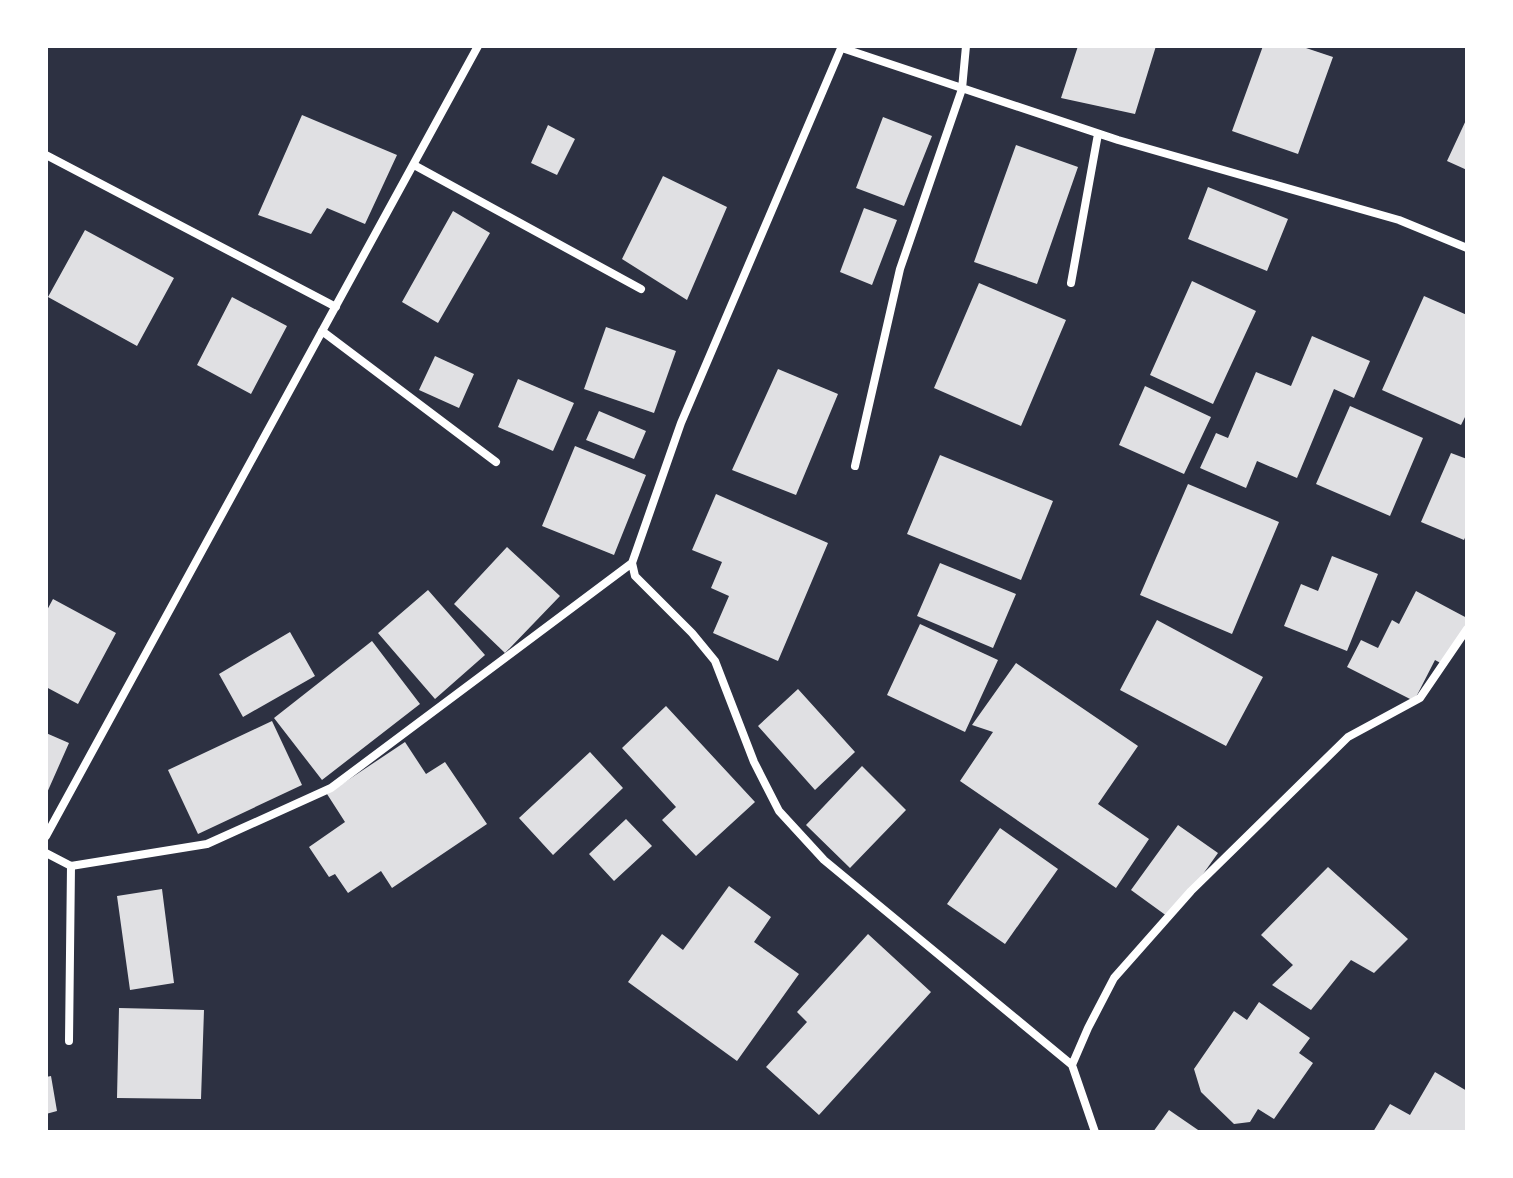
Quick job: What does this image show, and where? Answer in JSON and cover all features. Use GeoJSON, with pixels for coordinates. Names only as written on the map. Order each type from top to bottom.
{"type":"FeatureCollection","features":[{"type":"Feature","properties":{"kind":"street"},"geometry":{"type":"LineString","coordinates":[[46,836],[478,46]]}},
{"type":"Feature","properties":{"kind":"street"},"geometry":{"type":"LineString","coordinates":[[855,466],[900,269],[962,89],[966,46]]}},
{"type":"Feature","properties":{"kind":"street"},"geometry":{"type":"LineString","coordinates":[[1095,1132],[1072,1065],[824,860],[779,811],[754,762],[715,661],[692,633],[635,576],[632,563],[681,423],[842,47],[1098,134],[1399,220],[1467,248]]}},
{"type":"Feature","properties":{"kind":"street"},"geometry":{"type":"LineString","coordinates":[[1071,283],[1098,134]]}},
{"type":"Feature","properties":{"kind":"street"},"geometry":{"type":"LineString","coordinates":[[46,155],[336,307]]}},
{"type":"Feature","properties":{"kind":"street"},"geometry":{"type":"LineString","coordinates":[[414,165],[641,289]]}},
{"type":"Feature","properties":{"kind":"street"},"geometry":{"type":"LineString","coordinates":[[322,331],[496,462]]}},
{"type":"Feature","properties":{"kind":"street"},"geometry":{"type":"LineString","coordinates":[[46,853],[71,866],[207,844],[331,788],[632,563]]}},
{"type":"Feature","properties":{"kind":"street"},"geometry":{"type":"LineString","coordinates":[[1072,1065],[1114,978],[1191,891],[1348,737],[1420,698],[1467,629]]}},
{"type":"Feature","properties":{"kind":"street"},"geometry":{"type":"LineString","coordinates":[[69,1041],[71,866]]}},
{"type":"Feature","properties":{"kind":"building"},"geometry":{"type":"Polygon","coordinates":[[[1078,46],[1156,46],[1135,114],[1061,98],[1078,46]]]}},
{"type":"Feature","properties":{"kind":"building"},"geometry":{"type":"Polygon","coordinates":[[[1263,46],[1300,46],[1333,57],[1298,154],[1232,131],[1263,46]]]}},
{"type":"Feature","properties":{"kind":"building"},"geometry":{"type":"Polygon","coordinates":[[[302,115],[397,155],[365,224],[327,208],[311,234],[258,215],[302,115]]]}},
{"type":"Feature","properties":{"kind":"building"},"geometry":{"type":"Polygon","coordinates":[[[883,117],[932,136],[904,206],[856,188],[883,117]]]}},
{"type":"Feature","properties":{"kind":"building"},"geometry":{"type":"Polygon","coordinates":[[[1467,118],[1467,170],[1447,161],[1467,118]]]}},
{"type":"Feature","properties":{"kind":"building"},"geometry":{"type":"Polygon","coordinates":[[[548,125],[575,139],[557,175],[531,163],[548,125]]]}},
{"type":"Feature","properties":{"kind":"building"},"geometry":{"type":"Polygon","coordinates":[[[1016,145],[1078,167],[1037,284],[974,262],[1016,145]]]}},
{"type":"Feature","properties":{"kind":"building"},"geometry":{"type":"Polygon","coordinates":[[[663,176],[727,207],[687,300],[622,259],[663,176]]]}},
{"type":"Feature","properties":{"kind":"building"},"geometry":{"type":"Polygon","coordinates":[[[1208,187],[1288,219],[1267,271],[1188,239],[1208,187]]]}},
{"type":"Feature","properties":{"kind":"building"},"geometry":{"type":"Polygon","coordinates":[[[864,208],[897,220],[872,285],[840,272],[864,208]]]}},
{"type":"Feature","properties":{"kind":"building"},"geometry":{"type":"Polygon","coordinates":[[[453,211],[490,233],[438,323],[402,302],[453,211]]]}},
{"type":"Feature","properties":{"kind":"building"},"geometry":{"type":"Polygon","coordinates":[[[85,230],[174,278],[137,346],[48,297],[85,230]]]}},
{"type":"Feature","properties":{"kind":"building"},"geometry":{"type":"Polygon","coordinates":[[[1192,281],[1256,311],[1213,404],[1150,375],[1192,281]]]}},
{"type":"Feature","properties":{"kind":"building"},"geometry":{"type":"Polygon","coordinates":[[[979,283],[1066,320],[1021,426],[934,388],[979,283]]]}},
{"type":"Feature","properties":{"kind":"building"},"geometry":{"type":"Polygon","coordinates":[[[1424,296],[1467,315],[1467,413],[1461,425],[1382,390],[1424,296]]]}},
{"type":"Feature","properties":{"kind":"building"},"geometry":{"type":"Polygon","coordinates":[[[232,297],[287,326],[251,394],[197,365],[232,297]]]}},
{"type":"Feature","properties":{"kind":"building"},"geometry":{"type":"Polygon","coordinates":[[[606,327],[676,351],[654,413],[584,389],[606,327]]]}},
{"type":"Feature","properties":{"kind":"building"},"geometry":{"type":"Polygon","coordinates":[[[1312,336],[1370,361],[1354,398],[1334,389],[1297,478],[1257,461],[1246,488],[1200,468],[1216,433],[1228,438],[1256,372],[1291,386],[1312,336]]]}},
{"type":"Feature","properties":{"kind":"building"},"geometry":{"type":"Polygon","coordinates":[[[435,356],[474,374],[459,408],[419,390],[435,356]]]}},
{"type":"Feature","properties":{"kind":"building"},"geometry":{"type":"Polygon","coordinates":[[[778,369],[838,394],[796,495],[732,470],[778,369]]]}},
{"type":"Feature","properties":{"kind":"building"},"geometry":{"type":"Polygon","coordinates":[[[518,379],[574,403],[553,451],[498,427],[518,379]]]}},
{"type":"Feature","properties":{"kind":"building"},"geometry":{"type":"Polygon","coordinates":[[[1145,386],[1211,417],[1184,474],[1119,445],[1145,386]]]}},
{"type":"Feature","properties":{"kind":"building"},"geometry":{"type":"Polygon","coordinates":[[[1350,406],[1423,438],[1390,516],[1316,484],[1350,406]]]}},
{"type":"Feature","properties":{"kind":"building"},"geometry":{"type":"Polygon","coordinates":[[[599,411],[646,431],[634,459],[586,440],[599,411]]]}},
{"type":"Feature","properties":{"kind":"building"},"geometry":{"type":"Polygon","coordinates":[[[575,446],[646,475],[614,555],[542,526],[575,446]]]}},
{"type":"Feature","properties":{"kind":"building"},"geometry":{"type":"Polygon","coordinates":[[[1451,453],[1467,459],[1467,533],[1464,540],[1421,522],[1451,453]]]}},
{"type":"Feature","properties":{"kind":"building"},"geometry":{"type":"Polygon","coordinates":[[[940,455],[1053,501],[1021,580],[907,534],[940,455]]]}},
{"type":"Feature","properties":{"kind":"building"},"geometry":{"type":"Polygon","coordinates":[[[1188,484],[1279,522],[1232,634],[1140,595],[1188,484]]]}},
{"type":"Feature","properties":{"kind":"building"},"geometry":{"type":"Polygon","coordinates":[[[716,494],[828,543],[778,661],[713,633],[729,596],[711,588],[722,562],[692,550],[716,494]]]}},
{"type":"Feature","properties":{"kind":"building"},"geometry":{"type":"Polygon","coordinates":[[[507,547],[560,596],[505,653],[454,604],[507,547]]]}},
{"type":"Feature","properties":{"kind":"building"},"geometry":{"type":"Polygon","coordinates":[[[1332,556],[1378,574],[1347,651],[1284,626],[1301,584],[1318,591],[1332,556]]]}},
{"type":"Feature","properties":{"kind":"building"},"geometry":{"type":"Polygon","coordinates":[[[940,563],[1016,594],[993,648],[917,616],[940,563]]]}},
{"type":"Feature","properties":{"kind":"building"},"geometry":{"type":"Polygon","coordinates":[[[428,590],[485,655],[435,699],[378,633],[428,590]]]}},
{"type":"Feature","properties":{"kind":"building"},"geometry":{"type":"Polygon","coordinates":[[[1416,591],[1467,618],[1467,626],[1446,666],[1435,660],[1414,701],[1347,667],[1361,640],[1378,648],[1392,620],[1399,624],[1416,591]]]}},
{"type":"Feature","properties":{"kind":"building"},"geometry":{"type":"Polygon","coordinates":[[[53,599],[116,633],[78,704],[46,687],[46,612],[53,599]]]}},
{"type":"Feature","properties":{"kind":"building"},"geometry":{"type":"Polygon","coordinates":[[[1157,620],[1263,677],[1226,746],[1120,690],[1157,620]]]}},
{"type":"Feature","properties":{"kind":"building"},"geometry":{"type":"Polygon","coordinates":[[[920,624],[998,660],[965,732],[887,695],[920,624]]]}},
{"type":"Feature","properties":{"kind":"building"},"geometry":{"type":"Polygon","coordinates":[[[290,632],[315,676],[243,717],[219,674],[290,632]]]}},
{"type":"Feature","properties":{"kind":"building"},"geometry":{"type":"Polygon","coordinates":[[[372,641],[420,704],[322,780],[274,718],[372,641]]]}},
{"type":"Feature","properties":{"kind":"building"},"geometry":{"type":"Polygon","coordinates":[[[1016,663],[1138,746],[1098,804],[1149,839],[1116,888],[960,781],[993,732],[972,725],[1016,663]]]}},
{"type":"Feature","properties":{"kind":"building"},"geometry":{"type":"Polygon","coordinates":[[[798,689],[855,752],[815,790],[758,726],[798,689]]]}},
{"type":"Feature","properties":{"kind":"building"},"geometry":{"type":"Polygon","coordinates":[[[666,706],[755,802],[696,856],[662,820],[676,807],[622,748],[666,706]]]}},
{"type":"Feature","properties":{"kind":"building"},"geometry":{"type":"Polygon","coordinates":[[[272,721],[302,785],[198,834],[168,770],[272,721]]]}},
{"type":"Feature","properties":{"kind":"building"},"geometry":{"type":"Polygon","coordinates":[[[46,733],[69,743],[46,795],[46,733]]]}},
{"type":"Feature","properties":{"kind":"building"},"geometry":{"type":"Polygon","coordinates":[[[405,742],[426,774],[445,762],[487,824],[392,888],[381,871],[348,893],[335,874],[329,877],[309,847],[345,822],[327,794],[405,742]]]}},
{"type":"Feature","properties":{"kind":"building"},"geometry":{"type":"Polygon","coordinates":[[[590,752],[623,788],[553,855],[519,818],[590,752]]]}},
{"type":"Feature","properties":{"kind":"building"},"geometry":{"type":"Polygon","coordinates":[[[862,766],[906,810],[850,868],[806,825],[862,766]]]}},
{"type":"Feature","properties":{"kind":"building"},"geometry":{"type":"Polygon","coordinates":[[[626,819],[652,846],[614,881],[589,854],[626,819]]]}},
{"type":"Feature","properties":{"kind":"building"},"geometry":{"type":"Polygon","coordinates":[[[1178,825],[1218,853],[1171,919],[1131,890],[1178,825]]]}},
{"type":"Feature","properties":{"kind":"building"},"geometry":{"type":"Polygon","coordinates":[[[1000,828],[1058,869],[1005,944],[947,904],[1000,828]]]}},
{"type":"Feature","properties":{"kind":"building"},"geometry":{"type":"Polygon","coordinates":[[[1328,867],[1408,939],[1374,973],[1351,960],[1311,1010],[1272,985],[1293,965],[1261,935],[1328,867]]]}},
{"type":"Feature","properties":{"kind":"building"},"geometry":{"type":"Polygon","coordinates":[[[729,886],[771,917],[754,942],[799,974],[737,1061],[628,982],[662,934],[683,950],[729,886]]]}},
{"type":"Feature","properties":{"kind":"building"},"geometry":{"type":"Polygon","coordinates":[[[162,889],[174,983],[130,990],[117,896],[162,889]]]}},
{"type":"Feature","properties":{"kind":"building"},"geometry":{"type":"Polygon","coordinates":[[[868,934],[931,992],[819,1115],[766,1067],[807,1022],[797,1012],[868,934]]]}},
{"type":"Feature","properties":{"kind":"building"},"geometry":{"type":"Polygon","coordinates":[[[1259,1002],[1310,1038],[1299,1053],[1313,1063],[1274,1119],[1258,1109],[1250,1122],[1234,1124],[1201,1092],[1194,1069],[1234,1011],[1247,1020],[1259,1002]]]}},
{"type":"Feature","properties":{"kind":"building"},"geometry":{"type":"Polygon","coordinates":[[[119,1008],[204,1010],[201,1099],[117,1098],[119,1008]]]}},
{"type":"Feature","properties":{"kind":"building"},"geometry":{"type":"Polygon","coordinates":[[[1435,1072],[1467,1091],[1467,1132],[1373,1132],[1390,1104],[1410,1115],[1435,1072]]]}},
{"type":"Feature","properties":{"kind":"building"},"geometry":{"type":"Polygon","coordinates":[[[51,1076],[57,1111],[46,1114],[46,1077],[51,1076]]]}},
{"type":"Feature","properties":{"kind":"building"},"geometry":{"type":"Polygon","coordinates":[[[1169,1110],[1201,1132],[1153,1132],[1169,1110]]]}}]}
